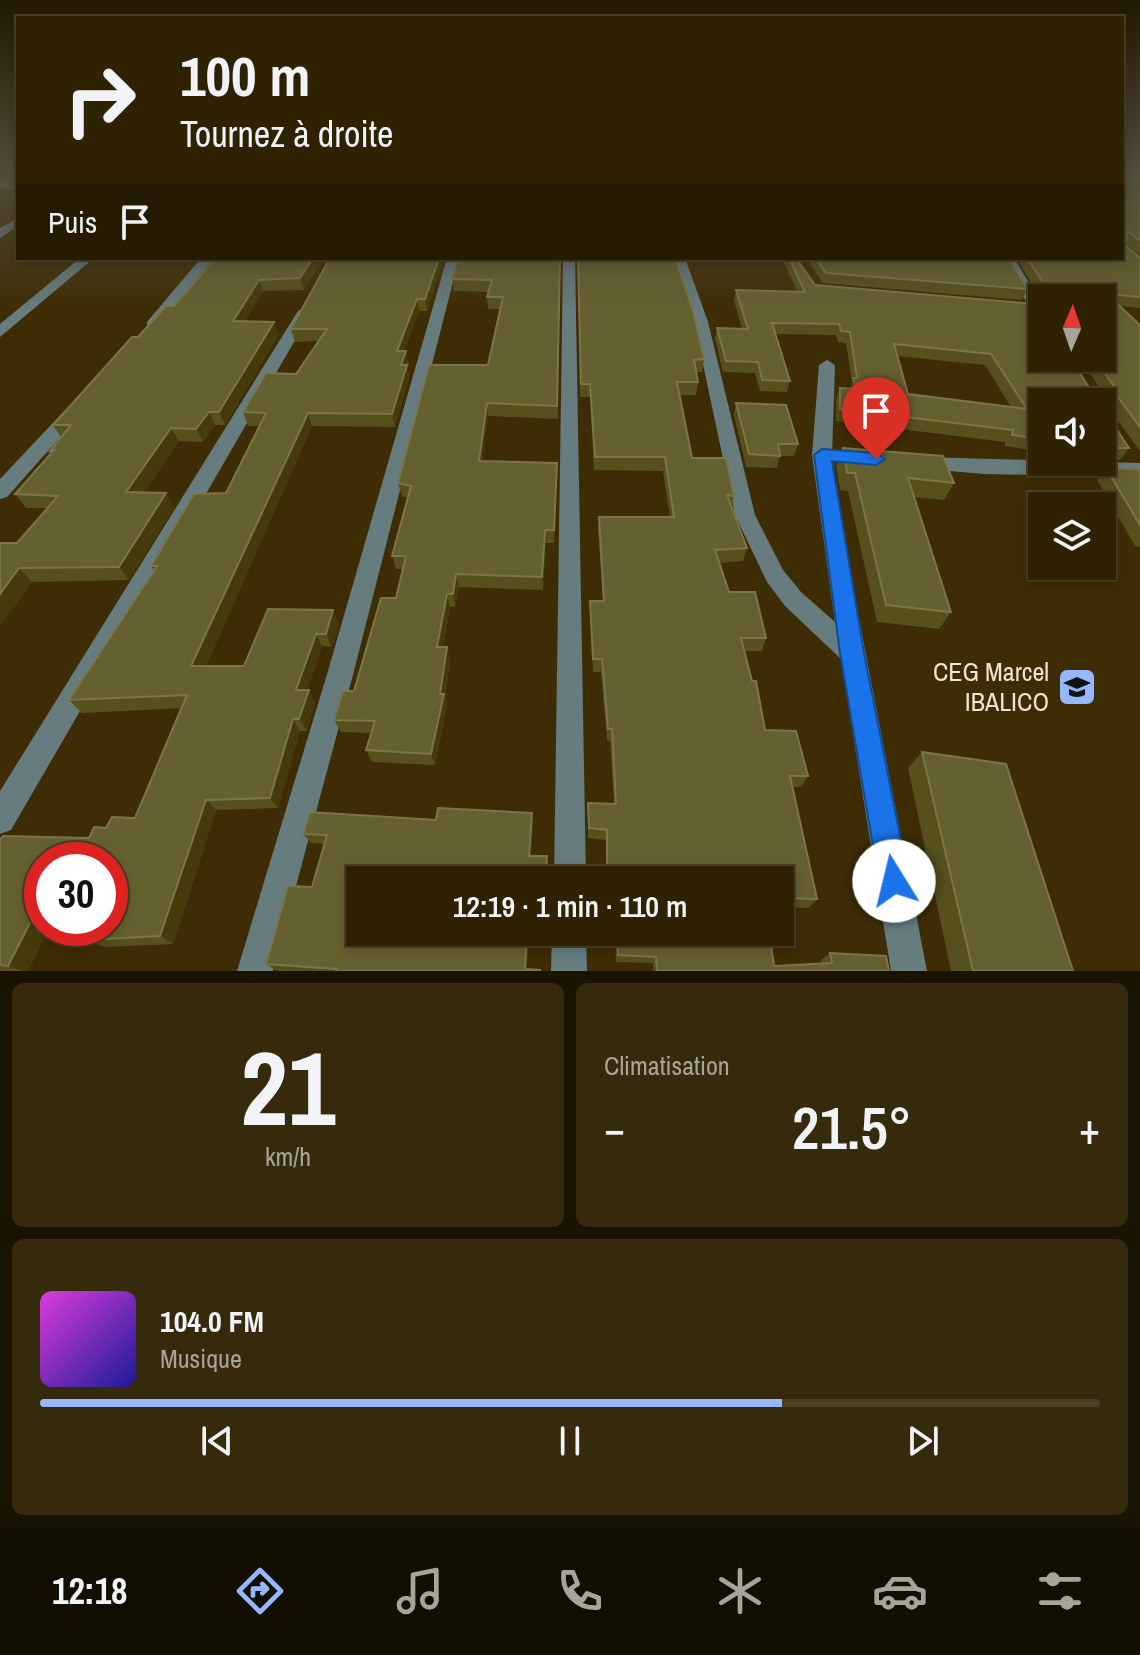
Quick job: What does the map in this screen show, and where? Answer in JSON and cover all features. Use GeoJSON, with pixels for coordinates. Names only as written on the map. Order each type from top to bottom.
{"type":"FeatureCollection","features":[{"type":"Feature","properties":{"kind":"street"},"geometry":{"type":"LineString","coordinates":[[0,332],[86,260]]}},
{"type":"Feature","properties":{"kind":"street"},"geometry":{"type":"LineString","coordinates":[[141,337],[206,260]]}},
{"type":"Feature","properties":{"kind":"street"},"geometry":{"type":"LineString","coordinates":[[255,971],[341,671],[452,260]]}},
{"type":"Feature","properties":{"kind":"street"},"geometry":{"type":"LineString","coordinates":[[569,260],[570,866]]}},
{"type":"Feature","properties":{"kind":"street"},"geometry":{"type":"LineString","coordinates":[[680,260],[701,322],[745,515],[775,576],[793,599],[852,653]]}},
{"type":"Feature","properties":{"kind":"street"},"geometry":{"type":"LineString","coordinates":[[1009,260],[1028,300]]}},
{"type":"Feature","properties":{"kind":"street"},"geometry":{"type":"LineString","coordinates":[[0,819],[316,290]]}},
{"type":"Feature","properties":{"kind":"street"},"geometry":{"type":"LineString","coordinates":[[827,365],[822,414],[830,455],[852,653],[909,971]]}},
{"type":"Feature","properties":{"kind":"street"},"geometry":{"type":"LineString","coordinates":[[0,492],[91,393]]}},
{"type":"Feature","properties":{"kind":"street"},"geometry":{"type":"LineString","coordinates":[[1124,446],[1140,470]]}},
{"type":"Feature","properties":{"kind":"street"},"geometry":{"type":"LineString","coordinates":[[896,460],[984,467],[1140,470]]}},
{"type":"Feature","properties":{"kind":"street"},"geometry":{"type":"LineString","coordinates":[[569,946],[569,971]]}},
{"type":"Feature","properties":{"kind":"building"},"geometry":{"type":"Polygon","coordinates":[[[1124,219],[1140,219],[1140,241],[1128,231],[1125,245],[1140,258],[1140,297],[1116,295],[1116,284],[1044,284],[1028,260],[1124,260],[1124,219]]]}},
{"type":"Feature","properties":{"kind":"building"},"geometry":{"type":"Polygon","coordinates":[[[214,260],[312,260],[300,278],[259,280],[233,321],[274,322],[219,412],[209,412],[196,429],[171,428],[126,492],[166,493],[119,567],[19,568],[0,594],[0,543],[17,543],[58,496],[15,494],[54,450],[50,451],[71,425],[53,425],[132,337],[138,337],[166,306],[174,306],[214,260]]]}},
{"type":"Feature","properties":{"kind":"building"},"geometry":{"type":"Polygon","coordinates":[[[329,260],[438,260],[425,299],[417,299],[397,351],[406,351],[401,365],[407,365],[392,414],[308,413],[191,666],[244,666],[268,609],[333,610],[326,634],[316,634],[296,690],[309,690],[299,719],[293,719],[270,798],[206,800],[160,936],[128,938],[128,842],[24,842],[24,935],[8,966],[0,965],[0,840],[3,836],[89,838],[94,827],[106,828],[112,817],[135,818],[187,695],[69,700],[157,566],[151,566],[194,494],[226,493],[266,413],[243,412],[266,373],[296,374],[327,329],[291,329],[329,260]]]}},
{"type":"Feature","properties":{"kind":"building"},"geometry":{"type":"Polygon","coordinates":[[[457,260],[560,260],[557,406],[487,403],[479,461],[557,463],[554,530],[545,530],[542,577],[456,574],[453,594],[447,594],[437,647],[447,647],[440,694],[444,694],[431,754],[366,750],[375,721],[334,720],[343,691],[354,691],[381,598],[396,598],[406,556],[392,556],[411,486],[398,483],[429,365],[488,365],[503,297],[487,297],[492,280],[452,279],[457,260]]]}},
{"type":"Feature","properties":{"kind":"building"},"geometry":{"type":"Polygon","coordinates":[[[578,260],[676,260],[693,311],[704,359],[694,360],[698,382],[677,382],[692,458],[726,458],[734,496],[727,495],[747,548],[715,550],[729,592],[755,592],[766,638],[741,638],[752,681],[756,681],[765,730],[796,731],[808,776],[790,776],[817,899],[794,898],[794,866],[607,866],[607,830],[589,828],[588,803],[616,804],[612,729],[608,729],[602,659],[593,659],[590,601],[604,601],[599,517],[674,517],[665,457],[595,457],[590,384],[581,384],[578,260]]]}},
{"type":"Feature","properties":{"kind":"building"},"geometry":{"type":"Polygon","coordinates":[[[790,260],[797,260],[815,285],[1028,303],[1028,372],[1079,372],[1089,388],[1028,388],[1028,437],[1012,435],[1013,430],[840,409],[840,388],[856,389],[850,332],[841,331],[839,324],[772,323],[790,381],[762,380],[758,362],[726,361],[717,328],[748,329],[736,290],[805,292],[790,260]],[[894,344],[908,394],[1027,409],[991,354],[894,344]]]}},
{"type":"Feature","properties":{"kind":"building"},"geometry":{"type":"Polygon","coordinates":[[[816,260],[1010,260],[1027,289],[826,273],[816,260]]]}},
{"type":"Feature","properties":{"kind":"building"},"geometry":{"type":"Polygon","coordinates":[[[1116,302],[1140,325],[1140,427],[1104,372],[1116,372],[1116,302]]]}},
{"type":"Feature","properties":{"kind":"building"},"geometry":{"type":"Polygon","coordinates":[[[736,403],[786,405],[798,444],[778,444],[780,456],[749,454],[736,403]]]}},
{"type":"Feature","properties":{"kind":"building"},"geometry":{"type":"Polygon","coordinates":[[[1116,428],[1129,448],[1116,448],[1116,428]]]}},
{"type":"Feature","properties":{"kind":"building"},"geometry":{"type":"Polygon","coordinates":[[[843,448],[943,456],[954,483],[908,478],[951,612],[886,605],[855,473],[847,473],[843,448]]]}},
{"type":"Feature","properties":{"kind":"building"},"geometry":{"type":"Polygon","coordinates":[[[1116,468],[1140,469],[1140,525],[1111,476],[1116,476],[1116,468]]]}},
{"type":"Feature","properties":{"kind":"building"},"geometry":{"type":"Polygon","coordinates":[[[922,752],[1006,764],[1073,971],[973,971],[922,752]]]}},
{"type":"Feature","properties":{"kind":"building"},"geometry":{"type":"Polygon","coordinates":[[[438,808],[532,813],[529,856],[547,856],[547,866],[346,866],[346,946],[526,946],[525,969],[540,971],[336,971],[266,964],[288,886],[312,887],[327,835],[303,834],[310,812],[436,820],[438,808]]]}},
{"type":"Feature","properties":{"kind":"building"},"geometry":{"type":"Polygon","coordinates":[[[618,946],[771,946],[774,966],[832,963],[830,953],[886,956],[889,971],[657,971],[656,957],[618,955],[618,946]]]}},
{"type":"Feature","properties":{"kind":"place","name":"CEG Marcel IBALICO"},"geometry":{"type":"Point","coordinates":[1077,687]}},
{"type":"Feature","properties":{"kind":"route"},"geometry":{"type":"LineString","coordinates":[[876,459],[822,455],[833,541],[894,881]]}}]}
